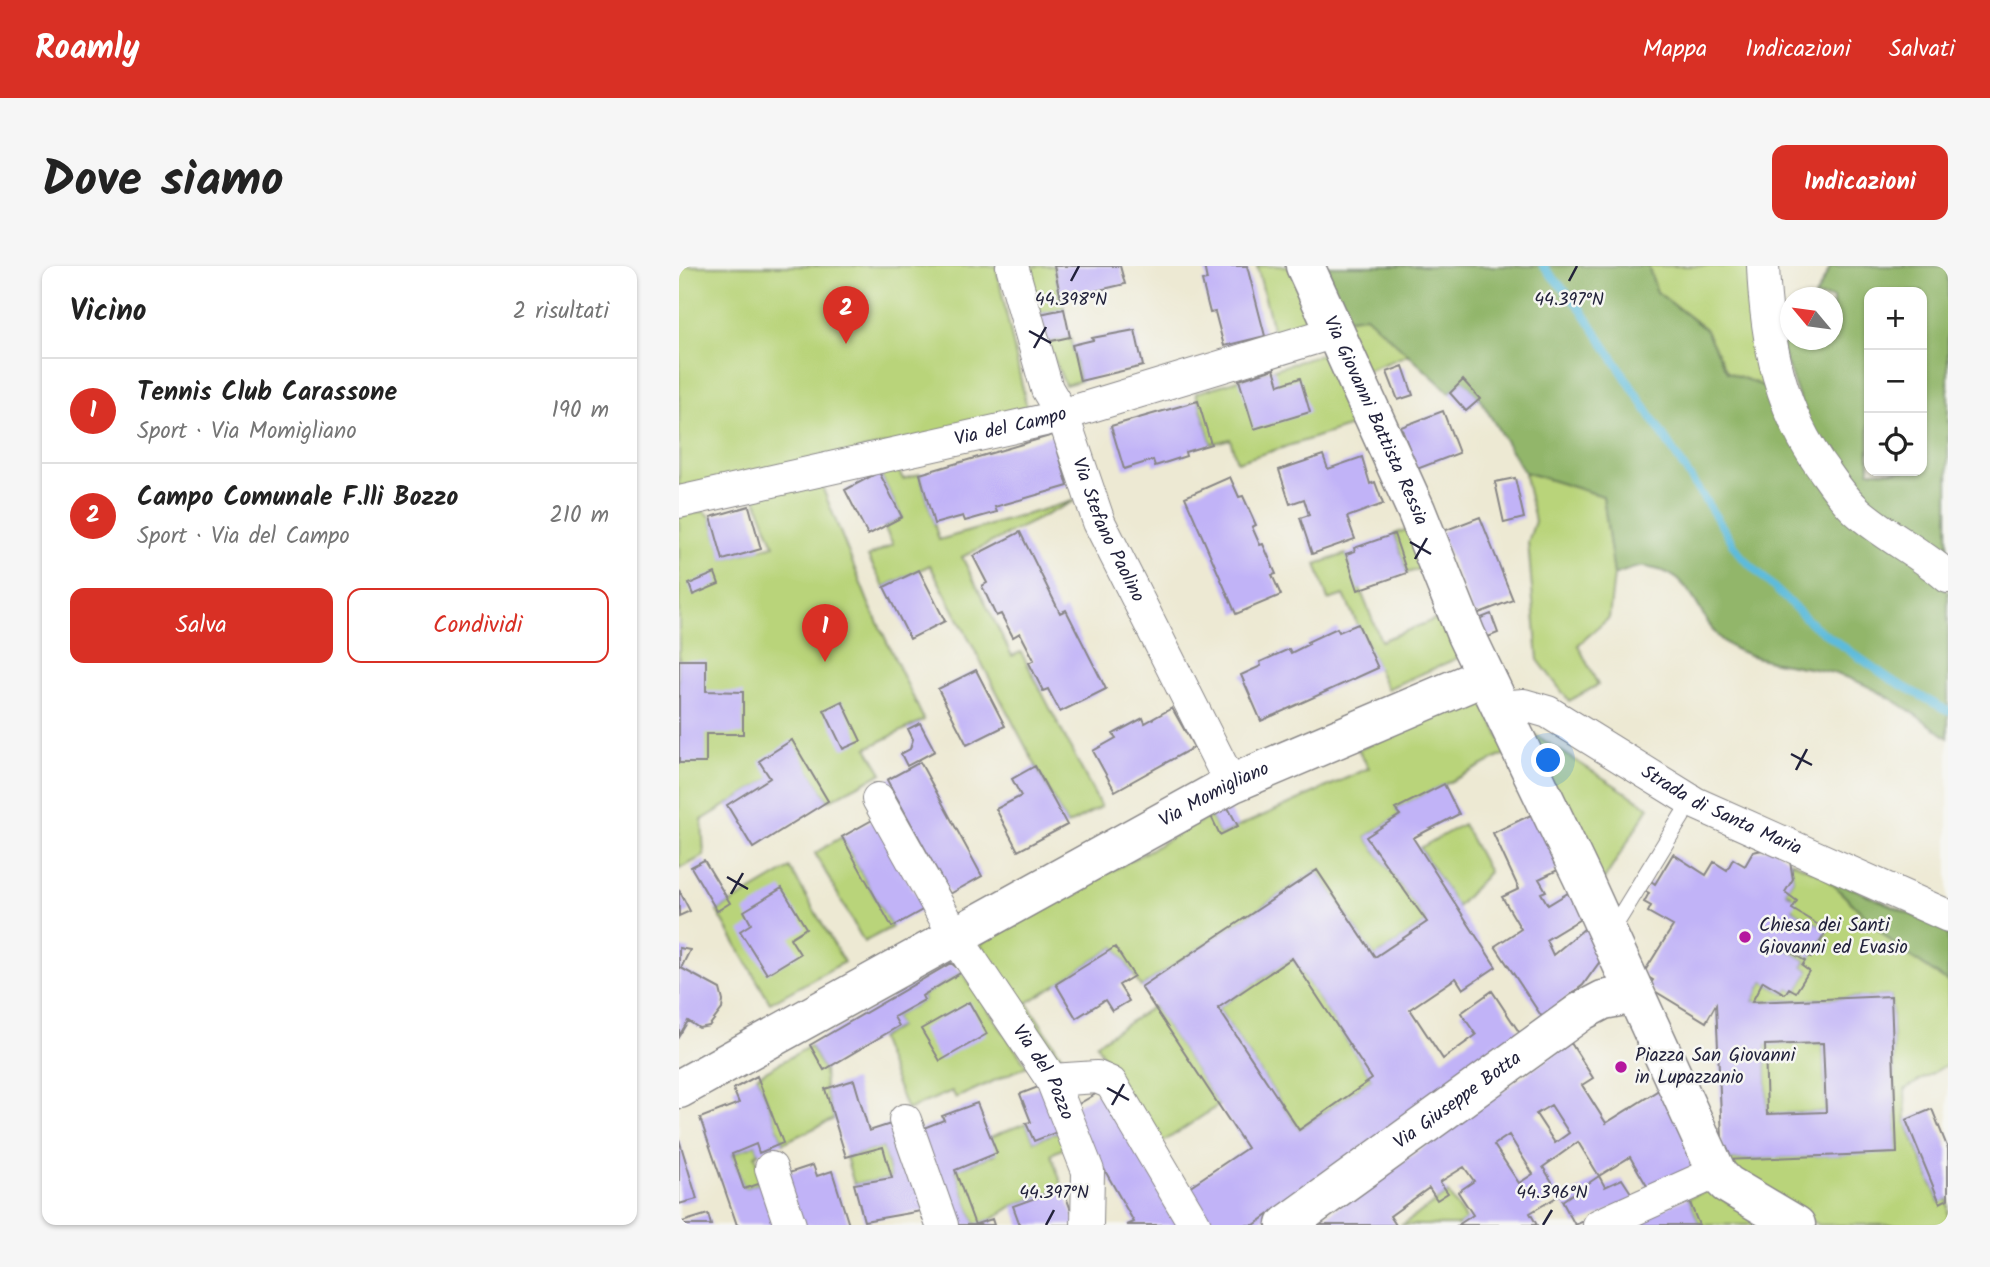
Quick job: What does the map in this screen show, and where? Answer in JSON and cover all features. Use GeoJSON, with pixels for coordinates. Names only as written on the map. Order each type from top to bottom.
{"type":"FeatureCollection","features":[{"type":"Feature","properties":{"kind":"street","name":"Via Stefano Paolino"},"geometry":{"type":"LineString","coordinates":[[1012,266],[1047,388],[1063,416],[1100,522],[1231,784]]}},
{"type":"Feature","properties":{"kind":"street","name":"Via Giovanni Battista Ressia"},"geometry":{"type":"LineString","coordinates":[[1305,266],[1416,510],[1466,635],[1717,1172]]}},
{"type":"Feature","properties":{"kind":"street"},"geometry":{"type":"LineString","coordinates":[[1763,266],[1768,326],[1779,382],[1792,418],[1808,447],[1857,511],[1948,577]]}},
{"type":"Feature","properties":{"kind":"street","name":"Via del Campo"},"geometry":{"type":"LineString","coordinates":[[679,502],[1063,416],[1335,332]]}},
{"type":"Feature","properties":{"kind":"street","name":"Via Momigliano"},"geometry":{"type":"LineString","coordinates":[[679,1089],[1231,784],[1492,691]]}},
{"type":"Feature","properties":{"kind":"street","name":"Strada di Santa Maria"},"geometry":{"type":"LineString","coordinates":[[1492,691],[1548,712],[1710,811],[1948,916]]}},
{"type":"Feature","properties":{"kind":"street"},"geometry":{"type":"LineString","coordinates":[[878,799],[955,936]]}},
{"type":"Feature","properties":{"kind":"street","name":"Via del Pozzo"},"geometry":{"type":"LineString","coordinates":[[955,936],[1052,1080],[1088,1171],[1087,1225]]}},
{"type":"Feature","properties":{"kind":"street","name":"Via Giuseppe Botta"},"geometry":{"type":"LineString","coordinates":[[1286,1225],[1582,1011],[1603,1000],[1635,994]]}},
{"type":"Feature","properties":{"kind":"street"},"geometry":{"type":"LineString","coordinates":[[1052,1080],[1097,1077],[1111,1083],[1195,1225]]}},
{"type":"Feature","properties":{"kind":"street"},"geometry":{"type":"LineString","coordinates":[[905,1121],[942,1225]]}},
{"type":"Feature","properties":{"kind":"street"},"geometry":{"type":"LineString","coordinates":[[771,1168],[790,1225]]}},
{"type":"Feature","properties":{"kind":"street"},"geometry":{"type":"LineString","coordinates":[[1599,1225],[1717,1172],[1727,1184],[1796,1225]]}},
{"type":"Feature","properties":{"kind":"lane"},"geometry":{"type":"LineString","coordinates":[[1608,935],[1682,816]]}},
{"type":"Feature","properties":{"kind":"green space"},"geometry":{"type":"Polygon","coordinates":[[[679,266],[996,266],[1028,413],[679,490],[679,266]]]}},
{"type":"Feature","properties":{"kind":"green space"},"geometry":{"type":"Polygon","coordinates":[[[1029,266],[1054,266],[1064,309],[1040,314],[1029,266]]]}},
{"type":"Feature","properties":{"kind":"green space"},"geometry":{"type":"Polygon","coordinates":[[[1257,266],[1292,266],[1316,322],[1274,333],[1257,266]]]}},
{"type":"Feature","properties":{"kind":"green space"},"geometry":{"type":"Polygon","coordinates":[[[1317,266],[1648,266],[1657,292],[1705,329],[1727,372],[1771,389],[1786,430],[1948,592],[1948,738],[1908,709],[1849,678],[1771,661],[1735,649],[1713,630],[1690,593],[1670,574],[1642,567],[1614,575],[1603,496],[1524,472],[1480,399],[1463,381],[1450,393],[1366,316],[1342,319],[1317,266]]]}},
{"type":"Feature","properties":{"kind":"green space"},"geometry":{"type":"Polygon","coordinates":[[[1648,266],[1751,266],[1771,389],[1727,372],[1705,329],[1657,292],[1648,266]]]}},
{"type":"Feature","properties":{"kind":"green space"},"geometry":{"type":"Polygon","coordinates":[[[1831,266],[1948,266],[1948,562],[1855,493],[1811,431],[1782,350],[1843,350],[1843,287],[1820,287],[1831,266]]]}},
{"type":"Feature","properties":{"kind":"green space"},"geometry":{"type":"Polygon","coordinates":[[[1366,315],[1410,354],[1366,371],[1342,319],[1366,315]]]}},
{"type":"Feature","properties":{"kind":"green space"},"geometry":{"type":"Polygon","coordinates":[[[1070,337],[1080,381],[1065,385],[1047,342],[1070,337]]]}},
{"type":"Feature","properties":{"kind":"green space"},"geometry":{"type":"Polygon","coordinates":[[[1330,352],[1361,423],[1237,462],[1230,439],[1211,444],[1196,393],[1330,352]]]}},
{"type":"Feature","properties":{"kind":"green space"},"geometry":{"type":"Polygon","coordinates":[[[897,468],[903,479],[920,474],[939,540],[1076,500],[962,557],[1012,656],[1021,652],[1101,807],[1067,825],[930,565],[884,587],[868,557],[893,544],[884,527],[902,517],[879,472],[897,468]]]}},
{"type":"Feature","properties":{"kind":"green space"},"geometry":{"type":"Polygon","coordinates":[[[1524,472],[1603,496],[1614,575],[1609,618],[1578,645],[1598,685],[1569,701],[1538,660],[1528,542],[1535,521],[1524,472]]]}},
{"type":"Feature","properties":{"kind":"green space"},"geometry":{"type":"Polygon","coordinates":[[[819,479],[869,604],[924,720],[867,748],[882,773],[828,801],[802,759],[702,820],[704,856],[679,869],[679,516],[704,511],[711,517],[724,559],[774,545],[755,497],[819,479]]]}},
{"type":"Feature","properties":{"kind":"green space"},"geometry":{"type":"Polygon","coordinates":[[[1408,529],[1423,568],[1407,573],[1394,534],[1408,529]]]}},
{"type":"Feature","properties":{"kind":"green space"},"geometry":{"type":"Polygon","coordinates":[[[1346,554],[1381,641],[1443,616],[1460,657],[1387,689],[1344,595],[1328,600],[1316,564],[1346,554]]]}},
{"type":"Feature","properties":{"kind":"green space"},"geometry":{"type":"Polygon","coordinates":[[[1481,697],[1507,753],[1396,809],[1400,815],[1366,837],[1427,922],[1375,957],[1317,870],[1141,987],[1115,947],[1027,1003],[1063,1058],[1059,1061],[980,944],[1211,816],[1220,835],[1369,768],[1358,750],[1481,697]]]}},
{"type":"Feature","properties":{"kind":"green space"},"geometry":{"type":"Polygon","coordinates":[[[1526,729],[1649,807],[1601,885],[1526,729]]]}},
{"type":"Feature","properties":{"kind":"green space"},"geometry":{"type":"Polygon","coordinates":[[[1463,824],[1489,872],[1457,907],[1420,848],[1463,824]]]}},
{"type":"Feature","properties":{"kind":"green space"},"geometry":{"type":"Polygon","coordinates":[[[842,837],[892,927],[864,942],[815,853],[842,837]]]}},
{"type":"Feature","properties":{"kind":"green space"},"geometry":{"type":"Polygon","coordinates":[[[1790,861],[1823,875],[1898,948],[1948,982],[1948,1064],[1905,1089],[1906,1120],[1939,1202],[1948,1199],[1948,1225],[1819,1225],[1734,1176],[1723,1160],[1897,1152],[1891,996],[1752,1002],[1763,981],[1785,994],[1789,988],[1796,992],[1809,971],[1802,966],[1805,961],[1784,948],[1787,943],[1811,957],[1827,930],[1792,909],[1791,895],[1785,892],[1793,879],[1790,861]]]}},
{"type":"Feature","properties":{"kind":"green space"},"geometry":{"type":"Polygon","coordinates":[[[790,868],[844,962],[770,1003],[717,911],[790,868]]]}},
{"type":"Feature","properties":{"kind":"green space"},"geometry":{"type":"Polygon","coordinates":[[[1823,875],[1948,931],[1948,982],[1898,948],[1823,875]]]}},
{"type":"Feature","properties":{"kind":"green space"},"geometry":{"type":"Polygon","coordinates":[[[1292,958],[1372,1079],[1299,1130],[1218,1008],[1292,958]]]}},
{"type":"Feature","properties":{"kind":"green space"},"geometry":{"type":"Polygon","coordinates":[[[962,972],[1027,1066],[956,1098],[952,1091],[907,1110],[879,1038],[899,1027],[894,1017],[924,1000],[922,996],[962,972]]]}},
{"type":"Feature","properties":{"kind":"green space"},"geometry":{"type":"Polygon","coordinates":[[[1154,1006],[1219,1105],[1157,1146],[1096,1044],[1154,1006]]]}},
{"type":"Feature","properties":{"kind":"green space"},"geometry":{"type":"Polygon","coordinates":[[[1823,1043],[1826,1112],[1767,1114],[1765,1045],[1823,1043]]]}},
{"type":"Feature","properties":{"kind":"green space"},"geometry":{"type":"Polygon","coordinates":[[[810,1046],[824,1070],[825,1089],[834,1119],[783,1143],[757,1076],[810,1046]]]}},
{"type":"Feature","properties":{"kind":"green space"},"geometry":{"type":"Polygon","coordinates":[[[1026,1123],[1034,1141],[1065,1129],[1071,1145],[1051,1154],[1063,1188],[1013,1206],[992,1219],[975,1225],[955,1170],[996,1154],[990,1137],[1026,1123]]]}},
{"type":"Feature","properties":{"kind":"green space"},"geometry":{"type":"Polygon","coordinates":[[[756,1144],[759,1153],[755,1155],[764,1182],[744,1189],[732,1154],[756,1144]]]}},
{"type":"Feature","properties":{"kind":"green space"},"geometry":{"type":"Polygon","coordinates":[[[883,1147],[892,1178],[854,1184],[846,1157],[883,1147]]]}},
{"type":"Feature","properties":{"kind":"green space"},"geometry":{"type":"Polygon","coordinates":[[[1707,1190],[1767,1225],[1699,1225],[1688,1198],[1707,1190]]]}},
{"type":"Feature","properties":{"kind":"green space"},"geometry":{"type":"Polygon","coordinates":[[[1448,1193],[1466,1220],[1458,1225],[1402,1225],[1448,1193]]]}},
{"type":"Feature","properties":{"kind":"building"},"geometry":{"type":"Polygon","coordinates":[[[1054,266],[1120,266],[1125,284],[1061,299],[1054,266]]]}},
{"type":"Feature","properties":{"kind":"building"},"geometry":{"type":"Polygon","coordinates":[[[1204,266],[1247,266],[1265,336],[1224,346],[1215,312],[1210,313],[1202,281],[1207,280],[1204,266]]]}},
{"type":"Feature","properties":{"kind":"building"},"geometry":{"type":"Polygon","coordinates":[[[1064,309],[1070,337],[1047,342],[1040,314],[1064,309]]]}},
{"type":"Feature","properties":{"kind":"building"},"geometry":{"type":"Polygon","coordinates":[[[1135,330],[1143,366],[1080,381],[1072,345],[1093,340],[1092,338],[1135,330]]]}},
{"type":"Feature","properties":{"kind":"building"},"geometry":{"type":"Polygon","coordinates":[[[1403,366],[1413,395],[1398,400],[1387,372],[1403,366]]]}},
{"type":"Feature","properties":{"kind":"building"},"geometry":{"type":"Polygon","coordinates":[[[1274,369],[1279,385],[1300,378],[1310,412],[1254,429],[1239,380],[1274,369]]]}},
{"type":"Feature","properties":{"kind":"building"},"geometry":{"type":"Polygon","coordinates":[[[1463,380],[1480,399],[1466,411],[1450,393],[1463,380]]]}},
{"type":"Feature","properties":{"kind":"building"},"geometry":{"type":"Polygon","coordinates":[[[1198,401],[1211,444],[1155,466],[1153,460],[1124,469],[1111,426],[1198,401]]]}},
{"type":"Feature","properties":{"kind":"building"},"geometry":{"type":"Polygon","coordinates":[[[1443,411],[1459,453],[1417,469],[1401,427],[1443,411]]]}},
{"type":"Feature","properties":{"kind":"building"},"geometry":{"type":"Polygon","coordinates":[[[1053,435],[1068,486],[995,507],[997,512],[965,521],[963,516],[934,524],[920,474],[1053,435]]]}},
{"type":"Feature","properties":{"kind":"building"},"geometry":{"type":"Polygon","coordinates":[[[1323,455],[1328,469],[1362,457],[1370,484],[1375,482],[1383,504],[1347,517],[1355,539],[1312,554],[1300,518],[1309,515],[1304,499],[1290,504],[1279,470],[1323,455]]]}},
{"type":"Feature","properties":{"kind":"building"},"geometry":{"type":"Polygon","coordinates":[[[879,472],[902,517],[868,535],[845,490],[879,472]]]}},
{"type":"Feature","properties":{"kind":"building"},"geometry":{"type":"Polygon","coordinates":[[[1230,477],[1239,497],[1243,496],[1256,525],[1252,527],[1276,574],[1272,575],[1281,595],[1236,614],[1185,497],[1230,477]]]}},
{"type":"Feature","properties":{"kind":"building"},"geometry":{"type":"Polygon","coordinates":[[[1515,478],[1524,518],[1504,523],[1495,482],[1515,478]]]}},
{"type":"Feature","properties":{"kind":"building"},"geometry":{"type":"Polygon","coordinates":[[[749,506],[761,549],[723,560],[711,517],[749,506]]]}},
{"type":"Feature","properties":{"kind":"building"},"geometry":{"type":"Polygon","coordinates":[[[1480,517],[1513,600],[1474,615],[1441,532],[1480,517]]]}},
{"type":"Feature","properties":{"kind":"building"},"geometry":{"type":"Polygon","coordinates":[[[1020,532],[1060,613],[1066,610],[1106,689],[1060,712],[1048,689],[1043,691],[1029,663],[1034,660],[1020,633],[1013,637],[1001,614],[996,616],[982,586],[987,583],[973,556],[1020,532]]]}},
{"type":"Feature","properties":{"kind":"building"},"geometry":{"type":"Polygon","coordinates":[[[1394,534],[1407,573],[1358,590],[1346,554],[1355,551],[1354,548],[1394,534]]]}},
{"type":"Feature","properties":{"kind":"building"},"geometry":{"type":"Polygon","coordinates":[[[919,570],[945,621],[910,639],[884,587],[919,570]]]}},
{"type":"Feature","properties":{"kind":"building"},"geometry":{"type":"Polygon","coordinates":[[[715,573],[719,584],[693,595],[689,584],[715,573]]]}},
{"type":"Feature","properties":{"kind":"building"},"geometry":{"type":"Polygon","coordinates":[[[1491,614],[1498,633],[1483,639],[1476,620],[1491,614]]]}},
{"type":"Feature","properties":{"kind":"building"},"geometry":{"type":"Polygon","coordinates":[[[1358,624],[1378,668],[1261,721],[1241,675],[1261,666],[1260,662],[1289,649],[1291,653],[1337,628],[1339,632],[1358,624]]]}},
{"type":"Feature","properties":{"kind":"building"},"geometry":{"type":"Polygon","coordinates":[[[679,660],[706,660],[706,691],[743,692],[743,734],[706,734],[706,763],[679,763],[679,660]]]}},
{"type":"Feature","properties":{"kind":"building"},"geometry":{"type":"Polygon","coordinates":[[[976,670],[1005,726],[967,745],[938,689],[976,670]]]}},
{"type":"Feature","properties":{"kind":"building"},"geometry":{"type":"Polygon","coordinates":[[[842,701],[861,741],[843,749],[824,710],[842,701]]]}},
{"type":"Feature","properties":{"kind":"building"},"geometry":{"type":"Polygon","coordinates":[[[1172,708],[1194,747],[1115,791],[1093,751],[1116,738],[1113,734],[1143,718],[1145,723],[1172,708]]]}},
{"type":"Feature","properties":{"kind":"building"},"geometry":{"type":"Polygon","coordinates":[[[920,723],[935,751],[907,766],[901,754],[910,749],[913,739],[908,729],[920,723]]]}},
{"type":"Feature","properties":{"kind":"building"},"geometry":{"type":"Polygon","coordinates":[[[792,740],[828,801],[753,848],[727,805],[770,778],[759,761],[792,740]]]}},
{"type":"Feature","properties":{"kind":"building"},"geometry":{"type":"Polygon","coordinates":[[[920,762],[982,876],[950,894],[887,780],[920,762]]]}},
{"type":"Feature","properties":{"kind":"building"},"geometry":{"type":"Polygon","coordinates":[[[1035,766],[1067,825],[1018,851],[996,809],[1021,796],[1012,779],[1035,766]]]}},
{"type":"Feature","properties":{"kind":"building"},"geometry":{"type":"Polygon","coordinates":[[[1444,784],[1459,814],[1413,838],[1496,967],[1463,989],[1456,978],[1410,1009],[1443,1059],[1476,1035],[1461,1013],[1492,991],[1521,1035],[1254,1225],[1203,1225],[1183,1191],[1247,1148],[1141,987],[1317,870],[1375,957],[1427,922],[1366,837],[1400,815],[1395,809],[1444,784]],[[1292,958],[1218,1008],[1299,1130],[1372,1079],[1292,958]]]}},
{"type":"Feature","properties":{"kind":"building"},"geometry":{"type":"Polygon","coordinates":[[[1226,804],[1238,826],[1220,835],[1211,816],[1226,804]]]}},
{"type":"Feature","properties":{"kind":"building"},"geometry":{"type":"Polygon","coordinates":[[[1535,813],[1562,868],[1539,879],[1546,891],[1541,893],[1548,905],[1573,890],[1587,915],[1546,940],[1553,955],[1590,924],[1603,957],[1583,985],[1542,1017],[1495,946],[1521,929],[1502,897],[1519,889],[1493,833],[1535,813]]]}},
{"type":"Feature","properties":{"kind":"building"},"geometry":{"type":"Polygon","coordinates":[[[874,819],[924,909],[892,927],[842,837],[874,819]]]}},
{"type":"Feature","properties":{"kind":"building"},"geometry":{"type":"Polygon","coordinates":[[[1772,848],[1790,861],[1793,879],[1785,892],[1797,901],[1792,909],[1827,930],[1811,958],[1787,943],[1784,948],[1805,961],[1802,966],[1809,971],[1796,992],[1789,988],[1785,994],[1763,981],[1752,1002],[1891,996],[1897,1153],[1723,1160],[1716,1004],[1706,1022],[1648,987],[1653,980],[1643,974],[1673,926],[1648,912],[1651,906],[1644,902],[1649,893],[1645,891],[1651,881],[1655,884],[1673,854],[1706,875],[1714,862],[1727,870],[1733,859],[1745,866],[1753,852],[1772,848]],[[1823,1043],[1765,1045],[1767,1114],[1826,1112],[1823,1043]]]}},
{"type":"Feature","properties":{"kind":"building"},"geometry":{"type":"Polygon","coordinates":[[[704,860],[730,903],[717,911],[691,867],[704,860]]]}},
{"type":"Feature","properties":{"kind":"building"},"geometry":{"type":"Polygon","coordinates":[[[782,888],[806,928],[790,938],[800,954],[767,974],[740,931],[751,924],[744,911],[782,888]]]}},
{"type":"Feature","properties":{"kind":"building"},"geometry":{"type":"Polygon","coordinates":[[[679,890],[690,911],[679,916],[679,890]]]}},
{"type":"Feature","properties":{"kind":"building"},"geometry":{"type":"Polygon","coordinates":[[[1115,947],[1134,976],[1119,985],[1129,1001],[1112,1011],[1105,1000],[1076,1018],[1056,984],[1115,947]]]}},
{"type":"Feature","properties":{"kind":"building"},"geometry":{"type":"Polygon","coordinates":[[[679,948],[690,950],[681,968],[720,989],[723,1001],[722,1009],[709,1026],[699,1028],[688,1021],[679,1036],[679,948]]]}},
{"type":"Feature","properties":{"kind":"building"},"geometry":{"type":"Polygon","coordinates":[[[951,963],[962,972],[922,996],[924,1000],[894,1017],[899,1026],[824,1070],[810,1045],[951,963]]]}},
{"type":"Feature","properties":{"kind":"building"},"geometry":{"type":"Polygon","coordinates":[[[969,1002],[987,1034],[940,1061],[921,1029],[969,1002]]]}},
{"type":"Feature","properties":{"kind":"building"},"geometry":{"type":"Polygon","coordinates":[[[1571,1043],[1593,1078],[1582,1085],[1606,1123],[1662,1088],[1703,1165],[1651,1193],[1630,1157],[1599,1176],[1578,1142],[1543,1167],[1560,1195],[1530,1213],[1537,1225],[1458,1225],[1473,1215],[1458,1192],[1474,1181],[1464,1167],[1440,1182],[1448,1193],[1437,1200],[1429,1188],[1390,1216],[1396,1225],[1314,1225],[1571,1043]],[[1551,1105],[1536,1114],[1555,1143],[1569,1133],[1551,1105]],[[1509,1135],[1494,1145],[1519,1183],[1533,1174],[1509,1135]]]}},
{"type":"Feature","properties":{"kind":"building"},"geometry":{"type":"Polygon","coordinates":[[[757,1076],[783,1143],[759,1153],[756,1144],[732,1154],[744,1189],[764,1182],[779,1225],[737,1225],[700,1118],[739,1103],[733,1089],[757,1076]]]}},
{"type":"Feature","properties":{"kind":"building"},"geometry":{"type":"Polygon","coordinates":[[[854,1080],[869,1131],[897,1122],[927,1210],[864,1221],[854,1184],[892,1178],[883,1147],[846,1157],[825,1089],[854,1080]]]}},
{"type":"Feature","properties":{"kind":"building"},"geometry":{"type":"Polygon","coordinates":[[[1046,1084],[1065,1129],[1034,1141],[1026,1123],[1031,1122],[1020,1094],[1046,1084]]]}},
{"type":"Feature","properties":{"kind":"building"},"geometry":{"type":"Polygon","coordinates":[[[1106,1088],[1187,1225],[1127,1225],[1134,1222],[1070,1109],[1106,1088]]]}},
{"type":"Feature","properties":{"kind":"building"},"geometry":{"type":"Polygon","coordinates":[[[977,1103],[997,1153],[955,1170],[975,1225],[951,1225],[916,1131],[944,1120],[942,1116],[977,1103]]]}},
{"type":"Feature","properties":{"kind":"building"},"geometry":{"type":"Polygon","coordinates":[[[1932,1109],[1948,1149],[1948,1199],[1940,1203],[1906,1120],[1932,1109]]]}},
{"type":"Feature","properties":{"kind":"building"},"geometry":{"type":"Polygon","coordinates":[[[679,1139],[697,1199],[679,1204],[679,1139]]]}},
{"type":"Feature","properties":{"kind":"building"},"geometry":{"type":"Polygon","coordinates":[[[813,1165],[817,1176],[832,1171],[849,1225],[802,1225],[786,1174],[813,1165]]]}},
{"type":"Feature","properties":{"kind":"building"},"geometry":{"type":"Polygon","coordinates":[[[1599,1176],[1605,1187],[1622,1179],[1635,1199],[1575,1225],[1562,1201],[1599,1176]]]}},
{"type":"Feature","properties":{"kind":"building"},"geometry":{"type":"Polygon","coordinates":[[[1063,1188],[1076,1225],[1020,1225],[1013,1206],[1063,1188]]]}},
{"type":"Feature","properties":{"kind":"building"},"geometry":{"type":"Polygon","coordinates":[[[1688,1198],[1699,1225],[1625,1225],[1688,1198]]]}},
{"type":"Feature","properties":{"kind":"building"},"geometry":{"type":"Polygon","coordinates":[[[708,1214],[711,1225],[679,1225],[679,1223],[708,1214]]]}},
{"type":"Feature","properties":{"kind":"building"},"geometry":{"type":"Polygon","coordinates":[[[992,1219],[994,1225],[976,1225],[976,1224],[992,1219]]]}},
{"type":"Feature","properties":{"kind":"waterway"},"geometry":{"type":"LineString","coordinates":[[1543,266],[1581,309],[1742,557],[1814,626],[1890,679],[1948,711]]}},
{"type":"Feature","properties":{"kind":"place","name":"Campo Comunale F.lli Bozzo"},"geometry":{"type":"Point","coordinates":[846,344]}},
{"type":"Feature","properties":{"kind":"place","name":"Tennis Club Carassone"},"geometry":{"type":"Point","coordinates":[825,662]}},
{"type":"Feature","properties":{"kind":"place","name":"Chiesa dei Santi Giovanni ed Evasio"},"geometry":{"type":"Point","coordinates":[1745,937]}},
{"type":"Feature","properties":{"kind":"place","name":"Piazza San Giovanni in Lupazzanio"},"geometry":{"type":"Point","coordinates":[1621,1067]}}]}
